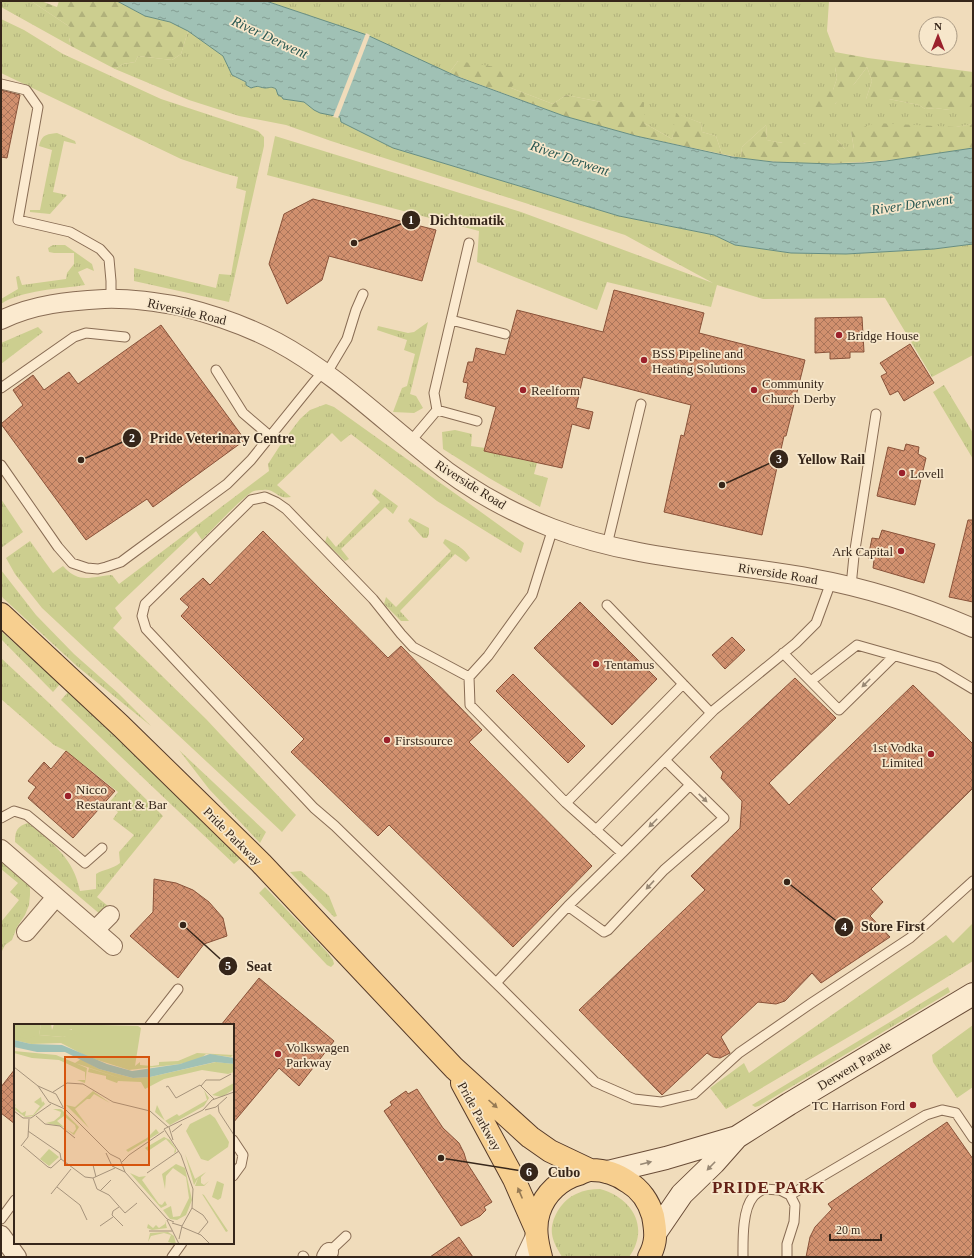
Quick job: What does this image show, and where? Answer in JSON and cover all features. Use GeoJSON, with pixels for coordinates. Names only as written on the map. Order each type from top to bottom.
{"type":"FeatureCollection","features":[{"type":"Feature","properties":{"kind":"main road","name":"Pride Parkway"},"geometry":{"type":"LineString","coordinates":[[1,614],[121,726],[260,863],[454,1068],[530,1138],[550,1151],[627,1181],[642,1193],[652,1211],[653,1249]]}},
{"type":"Feature","properties":{"kind":"main road","name":"Pride Parkway"},"geometry":{"type":"LineString","coordinates":[[454,1068],[514,1180],[536,1231]]}},
{"type":"Feature","properties":{"kind":"main road"},"geometry":{"type":"LineString","coordinates":[[541,1257],[536,1231],[537,1220],[542,1203],[555,1186],[567,1178],[599,1171]]}},
{"type":"Feature","properties":{"kind":"street","name":"Riverside Road"},"geometry":{"type":"LineString","coordinates":[[1,320],[25,310],[53,303],[111,299],[168,304],[230,321],[278,342],[323,372],[410,442],[477,491],[502,505],[553,528],[580,538],[656,555],[794,575],[850,586],[905,602],[973,628]]}},
{"type":"Feature","properties":{"kind":"street"},"geometry":{"type":"LineString","coordinates":[[1,849],[113,946]]}},
{"type":"Feature","properties":{"kind":"street"},"geometry":{"type":"LineString","coordinates":[[26,932],[56,897]]}},
{"type":"Feature","properties":{"kind":"street"},"geometry":{"type":"LineString","coordinates":[[95,930],[110,915]]}},
{"type":"Feature","properties":{"kind":"street","name":"Derwent Parade"},"geometry":{"type":"LineString","coordinates":[[599,1171],[666,1158],[737,1137],[789,1104],[973,994]]}},
{"type":"Feature","properties":{"kind":"street","name":"Derwent Parade"},"geometry":{"type":"LineString","coordinates":[[653,1249],[682,1194],[714,1163],[737,1137]]}},
{"type":"Feature","properties":{"kind":"street"},"geometry":{"type":"LineString","coordinates":[[525,1257],[536,1231]]}},
{"type":"Feature","properties":{"kind":"street"},"geometry":{"type":"LineString","coordinates":[[1,1234],[17,1257]]}},
{"type":"Feature","properties":{"kind":"lane"},"geometry":{"type":"LineString","coordinates":[[1,84],[26,90],[38,107],[18,220],[70,232],[100,249],[108,259],[111,276],[111,299]]}},
{"type":"Feature","properties":{"kind":"lane"},"geometry":{"type":"LineString","coordinates":[[437,410],[434,393],[469,244]]}},
{"type":"Feature","properties":{"kind":"lane"},"geometry":{"type":"LineString","coordinates":[[1,465],[58,547],[72,563],[87,568],[98,569],[121,562],[227,484],[251,460],[323,372],[331,366],[347,338],[363,294]]}},
{"type":"Feature","properties":{"kind":"lane"},"geometry":{"type":"LineString","coordinates":[[451,320],[505,334]]}},
{"type":"Feature","properties":{"kind":"lane"},"geometry":{"type":"LineString","coordinates":[[1,388],[74,337],[86,333],[125,337]]}},
{"type":"Feature","properties":{"kind":"lane"},"geometry":{"type":"LineString","coordinates":[[216,370],[243,413],[271,437]]}},
{"type":"Feature","properties":{"kind":"lane"},"geometry":{"type":"LineString","coordinates":[[607,545],[641,404]]}},
{"type":"Feature","properties":{"kind":"lane"},"geometry":{"type":"LineString","coordinates":[[437,410],[477,421]]}},
{"type":"Feature","properties":{"kind":"lane"},"geometry":{"type":"LineString","coordinates":[[410,442],[437,410]]}},
{"type":"Feature","properties":{"kind":"lane"},"geometry":{"type":"LineString","coordinates":[[850,586],[876,414]]}},
{"type":"Feature","properties":{"kind":"lane"},"geometry":{"type":"LineString","coordinates":[[469,677],[413,647],[373,598],[315,538],[286,509],[265,497],[251,500],[145,604],[142,616],[146,629],[314,808],[335,826],[595,1082],[634,1099],[661,1102],[694,1094],[739,1054],[810,1004],[910,938],[973,881]]}},
{"type":"Feature","properties":{"kind":"lane"},"geometry":{"type":"LineString","coordinates":[[553,528],[532,595],[488,656],[469,677],[470,705],[566,803],[622,853]]}},
{"type":"Feature","properties":{"kind":"lane"},"geometry":{"type":"LineString","coordinates":[[596,830],[710,714],[816,624],[831,582]]}},
{"type":"Feature","properties":{"kind":"lane"},"geometry":{"type":"LineString","coordinates":[[607,605],[710,714]]}},
{"type":"Feature","properties":{"kind":"lane"},"geometry":{"type":"LineString","coordinates":[[811,681],[857,645],[938,668],[973,689]]}},
{"type":"Feature","properties":{"kind":"lane"},"geometry":{"type":"LineString","coordinates":[[783,653],[839,710],[894,656]]}},
{"type":"Feature","properties":{"kind":"lane"},"geometry":{"type":"LineString","coordinates":[[566,803],[683,684]]}},
{"type":"Feature","properties":{"kind":"lane"},"geometry":{"type":"LineString","coordinates":[[568,906],[604,932],[608,930],[664,870],[724,818],[665,760]]}},
{"type":"Feature","properties":{"kind":"lane"},"geometry":{"type":"LineString","coordinates":[[496,983],[568,906],[690,785]]}},
{"type":"Feature","properties":{"kind":"lane"},"geometry":{"type":"LineString","coordinates":[[1,818],[14,811],[27,814],[85,863],[102,848]]}},
{"type":"Feature","properties":{"kind":"lane"},"geometry":{"type":"LineString","coordinates":[[151,1024],[178,989]]}},
{"type":"Feature","properties":{"kind":"lane"},"geometry":{"type":"LineString","coordinates":[[790,1195],[926,1115],[942,1110],[956,1113],[973,1138]]}},
{"type":"Feature","properties":{"kind":"lane"},"geometry":{"type":"LineString","coordinates":[[234,1141],[243,1154],[241,1165],[234,1175]]}},
{"type":"Feature","properties":{"kind":"lane"},"geometry":{"type":"LineString","coordinates":[[743,1257],[744,1230],[747,1208],[752,1198],[762,1189],[780,1190],[790,1195],[795,1205],[794,1222],[787,1244],[787,1257]]}},
{"type":"Feature","properties":{"kind":"lane"},"geometry":{"type":"LineString","coordinates":[[1,1219],[14,1201]]}},
{"type":"Feature","properties":{"kind":"lane"},"geometry":{"type":"LineString","coordinates":[[328,1254],[346,1236]]}},
{"type":"Feature","properties":{"kind":"lane"},"geometry":{"type":"LineString","coordinates":[[172,1257],[181,1244]]}},
{"type":"Feature","properties":{"kind":"green space"},"geometry":{"type":"Polygon","coordinates":[[[1,1],[31,1],[70,27],[69,39],[71,46],[1,7],[1,1]]]}},
{"type":"Feature","properties":{"kind":"green space"},"geometry":{"type":"Polygon","coordinates":[[[31,1],[41,1],[57,7],[59,1],[117,1],[145,16],[170,22],[188,31],[181,54],[172,60],[138,56],[135,62],[123,64],[115,69],[71,46],[68,33],[70,27],[31,1]]]}},
{"type":"Feature","properties":{"kind":"green space"},"geometry":{"type":"Polygon","coordinates":[[[266,1],[829,1],[827,31],[835,52],[837,78],[833,90],[835,104],[855,83],[867,67],[872,81],[866,99],[889,99],[919,105],[925,109],[935,108],[950,110],[973,110],[973,124],[956,127],[851,131],[854,149],[845,149],[837,140],[802,144],[767,140],[766,125],[742,147],[741,158],[722,154],[716,136],[702,132],[701,123],[677,114],[672,139],[644,123],[644,102],[601,102],[566,95],[553,104],[511,88],[458,61],[449,73],[367,35],[266,1]]]}},
{"type":"Feature","properties":{"kind":"green space"},"geometry":{"type":"Polygon","coordinates":[[[1,19],[24,30],[63,54],[161,99],[258,131],[264,137],[264,146],[229,302],[134,281],[134,268],[216,288],[219,274],[231,275],[246,191],[236,188],[238,177],[181,159],[1,73],[1,19]]]}},
{"type":"Feature","properties":{"kind":"green space"},"geometry":{"type":"Polygon","coordinates":[[[188,31],[223,56],[230,71],[235,77],[247,83],[246,85],[250,88],[257,86],[265,88],[272,87],[276,89],[278,95],[283,99],[304,102],[314,110],[340,117],[341,122],[393,148],[619,216],[714,235],[735,245],[791,253],[846,254],[934,249],[973,244],[973,355],[932,377],[885,298],[763,299],[717,285],[711,307],[607,282],[597,310],[477,262],[479,231],[267,175],[275,136],[521,212],[713,283],[625,235],[331,141],[286,125],[239,116],[189,100],[115,69],[123,64],[135,62],[138,56],[172,60],[181,54],[188,31]]]}},
{"type":"Feature","properties":{"kind":"green space"},"geometry":{"type":"Polygon","coordinates":[[[835,52],[868,58],[973,72],[973,110],[950,110],[935,108],[925,109],[919,105],[889,99],[866,99],[872,81],[867,67],[839,101],[828,108],[815,109],[811,104],[816,101],[817,91],[831,88],[833,90],[837,78],[835,52]]]}},
{"type":"Feature","properties":{"kind":"green space"},"geometry":{"type":"Polygon","coordinates":[[[458,61],[514,70],[521,76],[511,88],[553,104],[566,95],[601,102],[644,102],[644,123],[672,139],[676,113],[701,123],[702,132],[716,136],[722,154],[636,136],[564,116],[449,73],[458,61]]]}},
{"type":"Feature","properties":{"kind":"green space"},"geometry":{"type":"Polygon","coordinates":[[[876,123],[955,127],[973,124],[973,148],[915,157],[857,162],[800,163],[741,158],[742,147],[766,125],[767,140],[782,143],[792,129],[804,144],[820,136],[837,140],[845,149],[854,149],[851,131],[876,123]]]}},
{"type":"Feature","properties":{"kind":"green space"},"geometry":{"type":"Polygon","coordinates":[[[57,133],[75,141],[76,144],[64,141],[53,192],[67,195],[50,214],[30,212],[30,210],[40,210],[52,150],[39,146],[40,142],[43,137],[57,133]]]}},
{"type":"Feature","properties":{"kind":"green space"},"geometry":{"type":"Polygon","coordinates":[[[53,245],[65,245],[92,264],[94,271],[87,268],[78,272],[85,285],[30,293],[9,299],[1,304],[1,299],[18,289],[16,277],[19,276],[22,285],[66,279],[67,273],[74,264],[74,253],[49,252],[48,248],[53,245]]]}},
{"type":"Feature","properties":{"kind":"green space"},"geometry":{"type":"Polygon","coordinates":[[[428,322],[410,394],[416,396],[423,408],[414,413],[393,412],[402,388],[407,386],[415,354],[404,350],[407,340],[377,330],[378,326],[408,333],[414,332],[428,322]]]}},
{"type":"Feature","properties":{"kind":"green space"},"geometry":{"type":"Polygon","coordinates":[[[38,327],[43,332],[1,364],[1,343],[38,327]]]}},
{"type":"Feature","properties":{"kind":"green space"},"geometry":{"type":"Polygon","coordinates":[[[944,385],[973,433],[973,459],[933,392],[944,385]]]}},
{"type":"Feature","properties":{"kind":"green space"},"geometry":{"type":"Polygon","coordinates":[[[326,404],[334,407],[524,543],[521,553],[437,501],[351,434],[341,442],[332,433],[277,485],[291,497],[282,497],[267,490],[254,491],[236,505],[202,540],[196,531],[115,608],[122,618],[113,628],[206,719],[296,815],[282,832],[42,608],[15,574],[6,558],[30,541],[53,573],[63,566],[75,576],[80,577],[92,578],[112,575],[119,584],[269,471],[268,464],[300,419],[310,410],[326,404]]]}},
{"type":"Feature","properties":{"kind":"green space"},"geometry":{"type":"Polygon","coordinates":[[[455,430],[472,434],[471,446],[485,448],[484,451],[537,463],[534,474],[548,478],[540,507],[489,478],[443,449],[442,432],[455,430]]]}},
{"type":"Feature","properties":{"kind":"green space"},"geometry":{"type":"Polygon","coordinates":[[[375,489],[398,506],[393,514],[385,507],[341,549],[349,559],[345,561],[325,542],[327,536],[336,547],[380,502],[372,494],[375,489]]]}},
{"type":"Feature","properties":{"kind":"green space"},"geometry":{"type":"Polygon","coordinates":[[[1,499],[23,532],[1,548],[1,499]]]}},
{"type":"Feature","properties":{"kind":"green space"},"geometry":{"type":"Polygon","coordinates":[[[410,518],[429,528],[427,538],[423,538],[408,521],[410,518]]]}},
{"type":"Feature","properties":{"kind":"green space"},"geometry":{"type":"Polygon","coordinates":[[[445,539],[459,547],[470,558],[466,562],[455,554],[400,611],[409,621],[401,621],[384,604],[386,597],[396,607],[451,551],[443,543],[445,539]]]}},
{"type":"Feature","properties":{"kind":"green space"},"geometry":{"type":"Polygon","coordinates":[[[1,570],[36,615],[74,654],[118,693],[151,726],[78,667],[3,598],[1,595],[1,570]]]}},
{"type":"Feature","properties":{"kind":"green space"},"geometry":{"type":"Polygon","coordinates":[[[1,631],[60,684],[53,692],[1,639],[1,631]]]}},
{"type":"Feature","properties":{"kind":"green space"},"geometry":{"type":"Polygon","coordinates":[[[1,658],[48,702],[163,816],[97,897],[108,906],[101,915],[15,842],[15,835],[19,827],[28,823],[54,845],[68,861],[77,880],[80,891],[96,889],[96,874],[120,863],[119,852],[134,835],[113,819],[118,812],[108,804],[118,792],[66,751],[54,745],[1,699],[1,658]]]}},
{"type":"Feature","properties":{"kind":"green space"},"geometry":{"type":"Polygon","coordinates":[[[68,692],[242,857],[234,864],[61,700],[68,692]]]}},
{"type":"Feature","properties":{"kind":"green space"},"geometry":{"type":"Polygon","coordinates":[[[179,750],[266,832],[260,843],[209,789],[179,750]]]}},
{"type":"Feature","properties":{"kind":"green space"},"geometry":{"type":"Polygon","coordinates":[[[1,860],[26,882],[30,888],[30,895],[29,905],[25,915],[17,927],[12,940],[5,945],[1,953],[1,922],[19,900],[10,892],[18,883],[1,869],[1,860]]]}},
{"type":"Feature","properties":{"kind":"green space"},"geometry":{"type":"Polygon","coordinates":[[[301,871],[329,896],[337,916],[334,917],[290,872],[301,871]]]}},
{"type":"Feature","properties":{"kind":"green space"},"geometry":{"type":"Polygon","coordinates":[[[265,887],[327,952],[333,960],[334,964],[331,967],[327,965],[259,893],[265,887]]]}},
{"type":"Feature","properties":{"kind":"green space"},"geometry":{"type":"Polygon","coordinates":[[[973,923],[973,961],[886,1015],[726,1109],[710,1088],[744,1063],[749,1073],[946,935],[953,943],[973,923]]]}},
{"type":"Feature","properties":{"kind":"green space"},"geometry":{"type":"Polygon","coordinates":[[[948,987],[950,992],[759,1106],[755,1107],[752,1105],[948,987]]]}},
{"type":"Feature","properties":{"kind":"green space"},"geometry":{"type":"Polygon","coordinates":[[[973,1025],[973,1087],[957,1098],[933,1062],[932,1055],[973,1025]]]}},
{"type":"Feature","properties":{"kind":"green space"},"geometry":{"type":"Polygon","coordinates":[[[600,1189],[612,1193],[621,1199],[635,1216],[638,1225],[638,1235],[635,1246],[629,1257],[562,1257],[552,1234],[555,1216],[562,1205],[576,1194],[588,1190],[600,1189]]]}},
{"type":"Feature","properties":{"kind":"water","name":"River Derwent"},"geometry":{"type":"Polygon","coordinates":[[[117,1],[266,1],[367,35],[458,77],[564,116],[636,136],[732,157],[773,162],[833,164],[864,163],[973,148],[973,244],[934,249],[846,254],[791,253],[735,245],[714,235],[619,216],[393,148],[341,122],[340,117],[320,113],[304,102],[283,99],[278,95],[276,89],[272,87],[265,88],[257,86],[251,88],[246,85],[246,82],[232,75],[223,56],[188,31],[170,22],[145,16],[117,1]]]}},
{"type":"Feature","properties":{"kind":"pier"},"geometry":{"type":"Polygon","coordinates":[[[366,33],[370,35],[338,118],[333,117],[366,33]]]}},
{"type":"Feature","properties":{"kind":"building"},"geometry":{"type":"Polygon","coordinates":[[[1,90],[20,95],[7,158],[1,157],[1,90]]]}},
{"type":"Feature","properties":{"kind":"building"},"geometry":{"type":"Polygon","coordinates":[[[313,199],[436,230],[422,281],[329,256],[322,280],[287,304],[269,264],[284,214],[313,199]]]}},
{"type":"Feature","properties":{"kind":"building"},"geometry":{"type":"Polygon","coordinates":[[[614,290],[704,313],[699,333],[805,360],[786,436],[784,436],[762,535],[664,512],[681,435],[684,436],[691,405],[583,377],[576,408],[593,412],[589,429],[572,424],[562,468],[484,451],[496,407],[465,398],[468,383],[463,382],[468,362],[473,362],[476,348],[505,355],[517,310],[603,332],[614,290]]]}},
{"type":"Feature","properties":{"kind":"building","name":"Bridge House"},"geometry":{"type":"Polygon","coordinates":[[[862,317],[864,352],[850,352],[850,358],[830,359],[830,352],[815,353],[815,318],[862,317]]]}},
{"type":"Feature","properties":{"kind":"building"},"geometry":{"type":"Polygon","coordinates":[[[161,325],[245,440],[153,507],[147,499],[86,540],[1,424],[23,405],[13,390],[33,375],[44,390],[69,372],[78,384],[161,325]]]}},
{"type":"Feature","properties":{"kind":"building"},"geometry":{"type":"Polygon","coordinates":[[[910,344],[934,383],[904,401],[898,391],[890,395],[881,376],[887,373],[880,363],[910,344]]]}},
{"type":"Feature","properties":{"kind":"building","name":"Lovell"},"geometry":{"type":"Polygon","coordinates":[[[906,444],[919,447],[918,454],[926,458],[915,505],[877,496],[888,447],[904,451],[906,444]]]}},
{"type":"Feature","properties":{"kind":"building"},"geometry":{"type":"Polygon","coordinates":[[[968,520],[973,520],[973,602],[949,597],[968,520]]]}},
{"type":"Feature","properties":{"kind":"building","name":"Ark Capital"},"geometry":{"type":"Polygon","coordinates":[[[882,530],[935,544],[924,583],[873,568],[874,560],[868,558],[872,538],[879,539],[882,530]]]}},
{"type":"Feature","properties":{"kind":"building","name":"Firstsource"},"geometry":{"type":"Polygon","coordinates":[[[263,531],[388,658],[401,646],[482,730],[469,742],[592,866],[513,947],[389,825],[378,836],[291,752],[304,739],[181,616],[189,607],[180,599],[203,578],[210,585],[263,531]]]}},
{"type":"Feature","properties":{"kind":"building","name":"Tentamus"},"geometry":{"type":"Polygon","coordinates":[[[580,602],[657,679],[612,725],[534,648],[580,602]]]}},
{"type":"Feature","properties":{"kind":"building"},"geometry":{"type":"Polygon","coordinates":[[[732,637],[745,650],[725,669],[712,655],[732,637]]]}},
{"type":"Feature","properties":{"kind":"building"},"geometry":{"type":"Polygon","coordinates":[[[513,674],[585,746],[568,763],[496,691],[513,674]]]}},
{"type":"Feature","properties":{"kind":"building"},"geometry":{"type":"Polygon","coordinates":[[[795,678],[836,718],[769,783],[789,805],[913,685],[973,744],[973,788],[871,889],[883,902],[870,916],[890,937],[821,983],[812,973],[785,1001],[776,1004],[758,1002],[721,1037],[730,1053],[720,1058],[713,1057],[707,1053],[662,1095],[579,1010],[705,890],[691,876],[740,828],[742,801],[721,778],[723,772],[710,757],[795,678]]]}},
{"type":"Feature","properties":{"kind":"building"},"geometry":{"type":"Polygon","coordinates":[[[66,751],[115,791],[73,838],[28,798],[36,787],[28,781],[44,762],[51,769],[66,751]]]}},
{"type":"Feature","properties":{"kind":"building"},"geometry":{"type":"Polygon","coordinates":[[[154,879],[176,883],[193,890],[209,902],[223,918],[227,936],[204,944],[178,978],[130,936],[153,912],[154,879]]]}},
{"type":"Feature","properties":{"kind":"building","name":"Volkswagen Parkway"},"geometry":{"type":"Polygon","coordinates":[[[259,978],[334,1041],[299,1086],[279,1068],[234,1122],[234,1024],[222,1024],[259,978]]]}},
{"type":"Feature","properties":{"kind":"building"},"geometry":{"type":"Polygon","coordinates":[[[14,1070],[14,1123],[1,1113],[1,1087],[14,1070]]]}},
{"type":"Feature","properties":{"kind":"building"},"geometry":{"type":"Polygon","coordinates":[[[417,1089],[443,1128],[459,1143],[467,1163],[492,1202],[484,1207],[486,1210],[480,1216],[461,1226],[384,1111],[392,1105],[390,1102],[406,1091],[408,1094],[417,1089]]]}},
{"type":"Feature","properties":{"kind":"building","name":"TC Harrison Ford"},"geometry":{"type":"Polygon","coordinates":[[[947,1122],[973,1159],[973,1253],[967,1257],[806,1257],[810,1237],[815,1227],[832,1209],[828,1204],[947,1122]]]}},
{"type":"Feature","properties":{"kind":"building"},"geometry":{"type":"Polygon","coordinates":[[[459,1237],[473,1257],[430,1257],[459,1237]]]}},
{"type":"Feature","properties":{"kind":"place","name":"Dichtomatik"},"geometry":{"type":"Point","coordinates":[354,243]}},
{"type":"Feature","properties":{"kind":"place","name":"Bridge House"},"geometry":{"type":"Point","coordinates":[839,335]}},
{"type":"Feature","properties":{"kind":"place","name":"BSS Pipeline and Heating Solutions"},"geometry":{"type":"Point","coordinates":[644,360]}},
{"type":"Feature","properties":{"kind":"place","name":"Reelform"},"geometry":{"type":"Point","coordinates":[523,390]}},
{"type":"Feature","properties":{"kind":"place","name":"Community Church Derby"},"geometry":{"type":"Point","coordinates":[754,390]}},
{"type":"Feature","properties":{"kind":"place","name":"Pride Veterinary Centre"},"geometry":{"type":"Point","coordinates":[81,460]}},
{"type":"Feature","properties":{"kind":"place","name":"Lovell"},"geometry":{"type":"Point","coordinates":[902,473]}},
{"type":"Feature","properties":{"kind":"place","name":"Yellow Rail"},"geometry":{"type":"Point","coordinates":[722,485]}},
{"type":"Feature","properties":{"kind":"place","name":"Ark Capital"},"geometry":{"type":"Point","coordinates":[901,551]}},
{"type":"Feature","properties":{"kind":"place","name":"Tentamus"},"geometry":{"type":"Point","coordinates":[596,664]}},
{"type":"Feature","properties":{"kind":"place","name":"Firstsource"},"geometry":{"type":"Point","coordinates":[387,740]}},
{"type":"Feature","properties":{"kind":"place","name":"1st Vodka Limited"},"geometry":{"type":"Point","coordinates":[931,754]}},
{"type":"Feature","properties":{"kind":"place","name":"Nicco Restaurant & Bar"},"geometry":{"type":"Point","coordinates":[68,796]}},
{"type":"Feature","properties":{"kind":"place","name":"Store First"},"geometry":{"type":"Point","coordinates":[787,882]}},
{"type":"Feature","properties":{"kind":"place","name":"Seat"},"geometry":{"type":"Point","coordinates":[183,925]}},
{"type":"Feature","properties":{"kind":"place","name":"Volkswagen Parkway"},"geometry":{"type":"Point","coordinates":[278,1054]}},
{"type":"Feature","properties":{"kind":"place","name":"TC Harrison Ford"},"geometry":{"type":"Point","coordinates":[913,1105]}},
{"type":"Feature","properties":{"kind":"place","name":"Cubo"},"geometry":{"type":"Point","coordinates":[441,1158]}},
{"type":"Feature","properties":{"kind":"district","name":"PRIDE PARK"},"geometry":{"type":"Point","coordinates":[769,1187]}}]}
